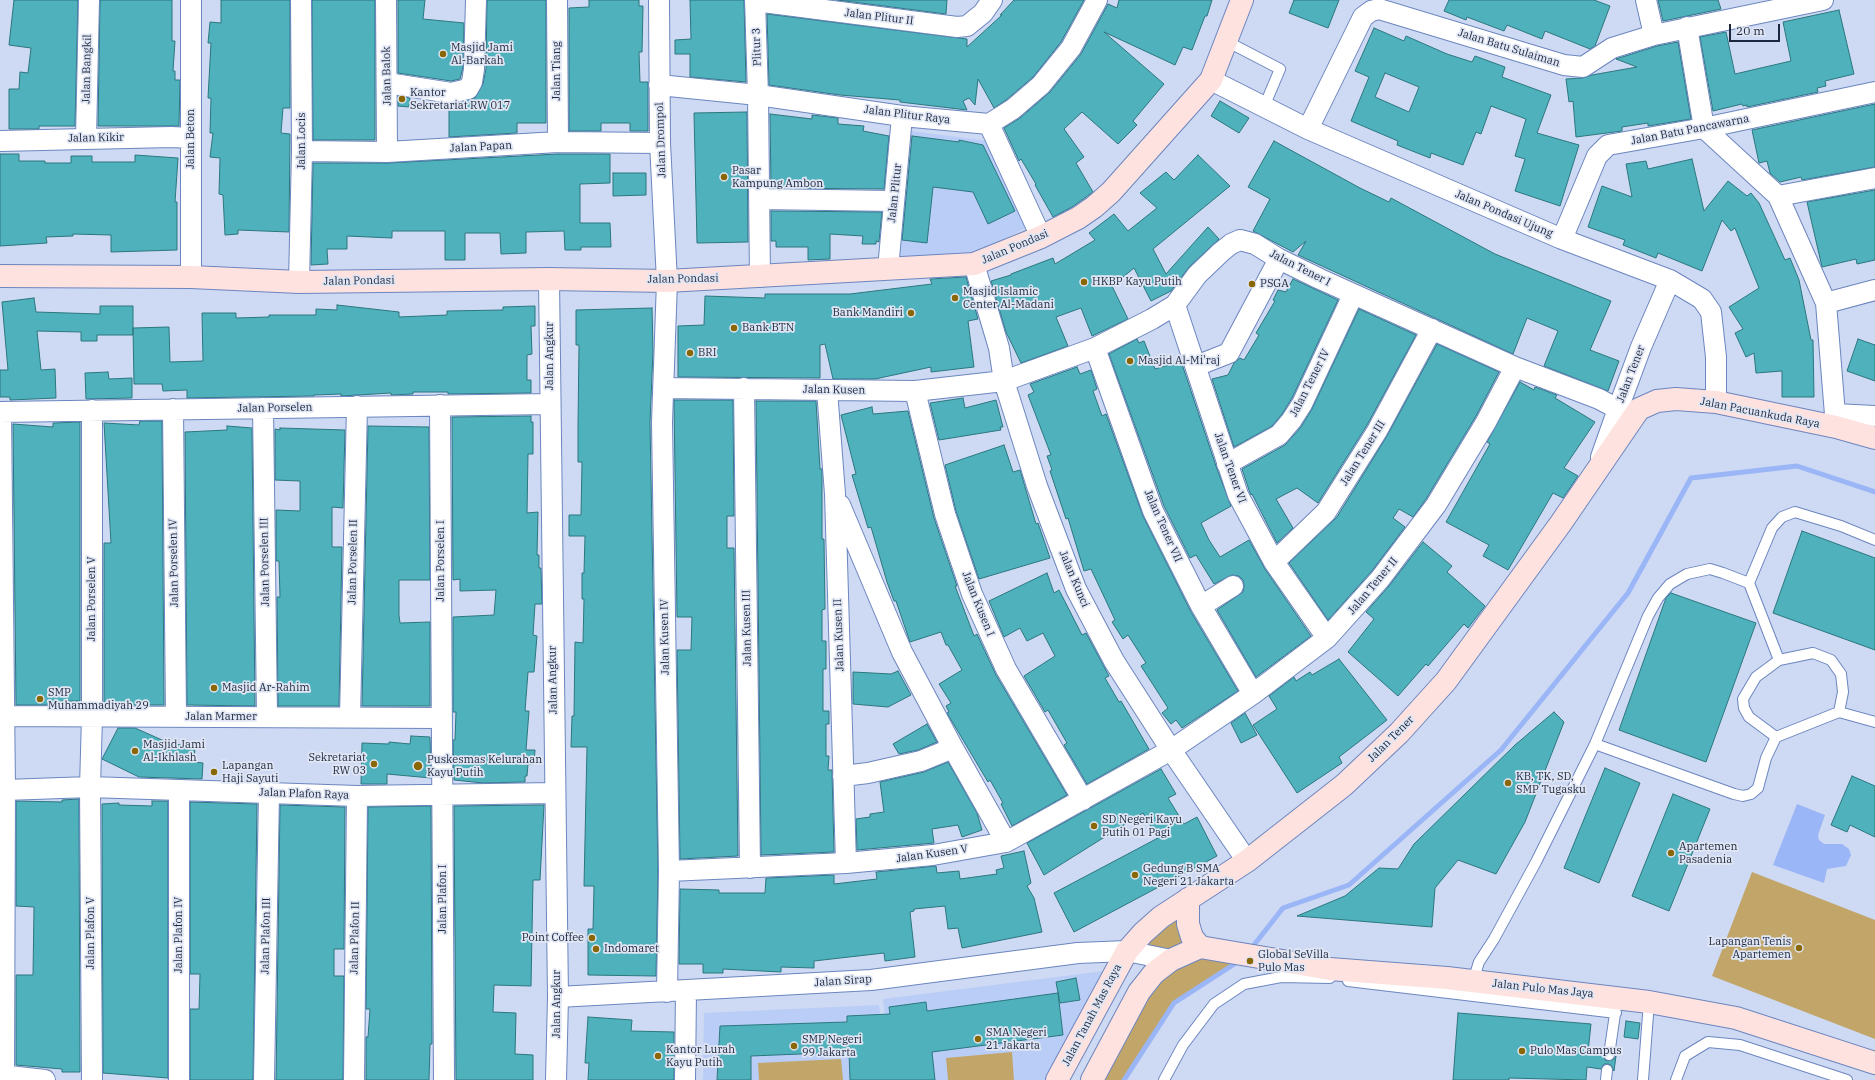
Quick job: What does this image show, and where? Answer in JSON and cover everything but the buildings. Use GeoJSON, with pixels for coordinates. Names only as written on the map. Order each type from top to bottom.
{"type":"FeatureCollection","features":[{"type":"Feature","properties":{"kind":"street","name":"Jalan Bangkil"},"geometry":{"type":"LineString","coordinates":[[86,138],[89,0]]}},
{"type":"Feature","properties":{"kind":"street","name":"Jalan Beton"},"geometry":{"type":"LineString","coordinates":[[191,0],[191,277]]}},
{"type":"Feature","properties":{"kind":"street","name":"Jalan Locis"},"geometry":{"type":"LineString","coordinates":[[299,282],[302,151],[301,0]]}},
{"type":"Feature","properties":{"kind":"street","name":"Jalan Balok"},"geometry":{"type":"LineString","coordinates":[[386,0],[387,152]]}},
{"type":"Feature","properties":{"kind":"street"},"geometry":{"type":"LineString","coordinates":[[387,83],[451,93],[468,89],[472,82],[474,69],[476,0]]}},
{"type":"Feature","properties":{"kind":"street","name":"Jalan Tiang"},"geometry":{"type":"LineString","coordinates":[[557,0],[558,142]]}},
{"type":"Feature","properties":{"kind":"street","name":"Jalan Drompol"},"geometry":{"type":"LineString","coordinates":[[658,0],[660,143],[667,281]]}},
{"type":"Feature","properties":{"kind":"street","name":"Jalan Plitur II"},"geometry":{"type":"LineString","coordinates":[[755,0],[957,27],[967,26],[983,13],[992,0]]}},
{"type":"Feature","properties":{"kind":"street","name":"Plitur 3"},"geometry":{"type":"LineString","coordinates":[[755,0],[760,198],[760,277]]}},
{"type":"Feature","properties":{"kind":"street"},"geometry":{"type":"LineString","coordinates":[[1042,236],[989,124],[1013,109],[1041,85],[1071,48],[1097,0]]}},
{"type":"Feature","properties":{"kind":"street","name":"Jalan Pondasi"},"geometry":{"type":"LineString","coordinates":[[0,276],[191,277],[299,282],[550,279],[667,281],[974,264],[1042,236],[1094,208],[1111,192],[1211,80],[1242,0]]}},
{"type":"Feature","properties":{"kind":"street"},"geometry":{"type":"LineString","coordinates":[[1646,0],[1654,35]]}},
{"type":"Feature","properties":{"kind":"street","name":"Jalan Batu Sulaiman"},"geometry":{"type":"LineString","coordinates":[[1308,129],[1363,17],[1370,11],[1379,9],[1564,65],[1583,67],[1612,48],[1654,35],[1823,0]]}},
{"type":"Feature","properties":{"kind":"street"},"geometry":{"type":"LineString","coordinates":[[1687,27],[1704,128],[1778,196],[1826,303],[1835,420]]}},
{"type":"Feature","properties":{"kind":"street","name":"Jalan Pondasi Ujung"},"geometry":{"type":"LineString","coordinates":[[1211,80],[1308,129],[1562,239],[1670,280],[1702,299],[1711,312],[1716,357],[1716,402]]}},
{"type":"Feature","properties":{"kind":"street","name":"Jalan Plitur Raya"},"geometry":{"type":"LineString","coordinates":[[659,85],[758,95],[902,116],[989,124]]}},
{"type":"Feature","properties":{"kind":"street","name":"Jalan Batu Pancawarna"},"geometry":{"type":"LineString","coordinates":[[1562,239],[1597,156],[1603,148],[1608,145],[1704,128],[1875,92]]}},
{"type":"Feature","properties":{"kind":"street","name":"Jalan Plitur"},"geometry":{"type":"LineString","coordinates":[[888,269],[902,116]]}},
{"type":"Feature","properties":{"kind":"street","name":"Jalan Kikir"},"geometry":{"type":"LineString","coordinates":[[0,141],[86,138],[191,138]]}},
{"type":"Feature","properties":{"kind":"street","name":"Jalan Papan"},"geometry":{"type":"LineString","coordinates":[[302,151],[387,152],[558,142],[660,143]]}},
{"type":"Feature","properties":{"kind":"street"},"geometry":{"type":"LineString","coordinates":[[1778,196],[1875,178]]}},
{"type":"Feature","properties":{"kind":"street"},"geometry":{"type":"LineString","coordinates":[[760,198],[894,201]]}},
{"type":"Feature","properties":{"kind":"street","name":"Jalan Tener I"},"geometry":{"type":"LineString","coordinates":[[1004,381],[1095,348],[1152,319],[1175,305],[1197,275],[1231,244],[1240,240],[1255,244],[1278,259],[1353,295],[1515,367],[1599,399],[1623,416]]}},
{"type":"Feature","properties":{"kind":"street"},"geometry":{"type":"LineString","coordinates":[[1196,366],[1229,353],[1278,259]]}},
{"type":"Feature","properties":{"kind":"street","name":"Jalan Kunci"},"geometry":{"type":"LineString","coordinates":[[974,264],[999,348],[1004,381],[1037,486],[1076,590],[1114,661],[1171,750],[1247,861]]}},
{"type":"Feature","properties":{"kind":"street","name":"Jalan Angkur"},"geometry":{"type":"LineString","coordinates":[[550,279],[554,793],[558,998],[556,1080]]}},
{"type":"Feature","properties":{"kind":"street","name":"Jalan Tener"},"geometry":{"type":"LineString","coordinates":[[1127,951],[1161,917],[1247,861],[1344,785],[1399,734],[1446,681],[1597,470],[1623,416],[1670,280]]}},
{"type":"Feature","properties":{"kind":"street","name":"Jalan Kusen IV"},"geometry":{"type":"LineString","coordinates":[[667,281],[662,422],[669,871],[676,992],[685,1080]]}},
{"type":"Feature","properties":{"kind":"street"},"geometry":{"type":"LineString","coordinates":[[1826,303],[1875,290]]}},
{"type":"Feature","properties":{"kind":"street","name":"Jalan Tener IV"},"geometry":{"type":"LineString","coordinates":[[1227,464],[1279,435],[1291,421],[1302,404],[1353,295]]}},
{"type":"Feature","properties":{"kind":"street","name":"Jalan Tener VI"},"geometry":{"type":"LineString","coordinates":[[1175,305],[1238,495],[1274,562],[1327,638]]}},
{"type":"Feature","properties":{"kind":"street","name":"Jalan Tener III"},"geometry":{"type":"LineString","coordinates":[[1274,562],[1326,512],[1377,431],[1432,329]]}},
{"type":"Feature","properties":{"kind":"street","name":"Jalan Tener VII"},"geometry":{"type":"LineString","coordinates":[[1095,348],[1153,511],[1201,606],[1252,694]]}},
{"type":"Feature","properties":{"kind":"street","name":"Jalan Tener II"},"geometry":{"type":"LineString","coordinates":[[1171,750],[1252,694],[1327,638],[1380,579],[1436,505],[1486,422],[1515,367]]}},
{"type":"Feature","properties":{"kind":"street","name":"Jalan Kusen"},"geometry":{"type":"LineString","coordinates":[[663,388],[915,391],[1004,381]]}},
{"type":"Feature","properties":{"kind":"street","name":"Jalan Kusen III"},"geometry":{"type":"LineString","coordinates":[[744,388],[750,868]]}},
{"type":"Feature","properties":{"kind":"street","name":"Jalan Kusen II"},"geometry":{"type":"LineString","coordinates":[[827,390],[835,494],[846,863]]}},
{"type":"Feature","properties":{"kind":"street","name":"Jalan Kusen I"},"geometry":{"type":"LineString","coordinates":[[915,391],[945,514],[972,594],[1006,669],[1082,800]]}},
{"type":"Feature","properties":{"kind":"street","name":"Jalan Pacuankuda Raya"},"geometry":{"type":"LineString","coordinates":[[1623,416],[1657,401],[1676,399],[1716,402],[1868,426]]}},
{"type":"Feature","properties":{"kind":"street","name":"Jalan Porselen"},"geometry":{"type":"LineString","coordinates":[[0,412],[550,404]]}},
{"type":"Feature","properties":{"kind":"street","name":"Jalan Porselen I"},"geometry":{"type":"LineString","coordinates":[[440,405],[442,718]]}},
{"type":"Feature","properties":{"kind":"street","name":"Jalan Porselen II"},"geometry":{"type":"LineString","coordinates":[[350,717],[357,406]]}},
{"type":"Feature","properties":{"kind":"street","name":"Jalan Porselen III"},"geometry":{"type":"LineString","coordinates":[[262,408],[267,717]]}},
{"type":"Feature","properties":{"kind":"street","name":"Jalan Porselen IV"},"geometry":{"type":"LineString","coordinates":[[173,409],[176,717]]}},
{"type":"Feature","properties":{"kind":"street","name":"Jalan Porselen V"},"geometry":{"type":"LineString","coordinates":[[90,787],[92,717],[92,410]]}},
{"type":"Feature","properties":{"kind":"street"},"geometry":{"type":"LineString","coordinates":[[0,412],[2,716],[5,790],[2,1075],[46,1080]]}},
{"type":"Feature","properties":{"kind":"street","name":"Jalan Kusen II"},"geometry":{"type":"LineString","coordinates":[[835,494],[902,652],[953,748],[1006,842]]}},
{"type":"Feature","properties":{"kind":"street"},"geometry":{"type":"LineString","coordinates":[[1201,606],[1233,586]]}},
{"type":"Feature","properties":{"kind":"street","name":"Jalan Marmer"},"geometry":{"type":"LineString","coordinates":[[2,716],[442,718]]}},
{"type":"Feature","properties":{"kind":"street","name":"Jalan Plafon I"},"geometry":{"type":"LineString","coordinates":[[442,718],[444,1080]]}},
{"type":"Feature","properties":{"kind":"street"},"geometry":{"type":"LineString","coordinates":[[843,776],[868,773],[921,761],[953,748]]}},
{"type":"Feature","properties":{"kind":"street","name":"Jalan Kusen V"},"geometry":{"type":"LineString","coordinates":[[669,871],[846,863],[933,855],[1006,842],[1171,750]]}},
{"type":"Feature","properties":{"kind":"street","name":"Jalan Plafon Raya"},"geometry":{"type":"LineString","coordinates":[[5,790],[90,787],[357,796],[554,793]]}},
{"type":"Feature","properties":{"kind":"street","name":"Jalan Plafon V"},"geometry":{"type":"LineString","coordinates":[[90,787],[92,1080]]}},
{"type":"Feature","properties":{"kind":"street","name":"Jalan Plafon IV"},"geometry":{"type":"LineString","coordinates":[[179,790],[179,1080]]}},
{"type":"Feature","properties":{"kind":"street","name":"Jalan Plafon III"},"geometry":{"type":"LineString","coordinates":[[264,1080],[269,792]]}},
{"type":"Feature","properties":{"kind":"street","name":"Jalan Plafon II"},"geometry":{"type":"LineString","coordinates":[[354,1080],[357,796]]}},
{"type":"Feature","properties":{"kind":"street"},"geometry":{"type":"LineString","coordinates":[[1092,1080],[1139,992],[1154,973],[1171,960],[1202,948],[1192,937],[1188,924],[1188,899]]}},
{"type":"Feature","properties":{"kind":"street","name":"Jalan Pulo Mas Jaya"},"geometry":{"type":"LineString","coordinates":[[1202,948],[1252,956],[1331,974],[1473,981],[1617,1005],[1649,1002],[1736,1018],[1875,1063]]}},
{"type":"Feature","properties":{"kind":"street","name":"Jalan Sirap"},"geometry":{"type":"LineString","coordinates":[[558,998],[871,980],[1078,953],[1127,951],[1171,960]]}},
{"type":"Feature","properties":{"kind":"street","name":"Jalan Tanah Mas Raya"},"geometry":{"type":"LineString","coordinates":[[1057,1080],[1127,951]]}},
{"type":"Feature","properties":{"kind":"lane"},"geometry":{"type":"LineString","coordinates":[[1226,41],[1280,69],[1264,107]]}},
{"type":"Feature","properties":{"kind":"lane"},"geometry":{"type":"LineString","coordinates":[[1779,660],[1749,584],[1772,528],[1782,517],[1795,512],[1841,526],[1875,540]]}},
{"type":"Feature","properties":{"kind":"lane"},"geometry":{"type":"LineString","coordinates":[[1473,981],[1479,962],[1494,939],[1536,862],[1595,744],[1648,616],[1658,598],[1670,584],[1687,574],[1710,569],[1724,573],[1749,584]]}},
{"type":"Feature","properties":{"kind":"lane"},"geometry":{"type":"LineString","coordinates":[[1776,737],[1749,717],[1744,708],[1743,699],[1756,677],[1779,660],[1813,653],[1831,660],[1841,674],[1843,692],[1839,712]]}},
{"type":"Feature","properties":{"kind":"lane"},"geometry":{"type":"LineString","coordinates":[[1595,744],[1743,796],[1751,794],[1758,788],[1766,758],[1776,737],[1839,712],[1875,722]]}},
{"type":"Feature","properties":{"kind":"lane"},"geometry":{"type":"LineString","coordinates":[[1164,1080],[1183,1045],[1214,1004],[1244,984],[1281,977],[1331,974],[1617,1005],[1609,1055]]}},
{"type":"Feature","properties":{"kind":"lane"},"geometry":{"type":"LineString","coordinates":[[1642,1080],[1649,1002]]}},
{"type":"Feature","properties":{"kind":"lane"},"geometry":{"type":"LineString","coordinates":[[1676,1080],[1685,1056],[1708,1042],[1740,1045],[1847,1080]]}},
{"type":"Feature","properties":{"kind":"shaded area"},"geometry":{"type":"Polygon","coordinates":[[[911,131],[988,141],[1026,228],[992,245],[962,257],[896,258],[911,131]]]}},
{"type":"Feature","properties":{"kind":"shaded area"},"geometry":{"type":"Polygon","coordinates":[[[1797,804],[1825,815],[1818,835],[1819,840],[1824,844],[1842,844],[1849,849],[1851,855],[1846,866],[1827,869],[1824,883],[1773,865],[1797,804]]]}},
{"type":"Feature","properties":{"kind":"shaded area","name":"Lapangan Tenis Apartemen"},"geometry":{"type":"Polygon","coordinates":[[[1752,872],[1875,920],[1875,1039],[1712,976],[1752,872]]]}},
{"type":"Feature","properties":{"kind":"shaded area"},"geometry":{"type":"Polygon","coordinates":[[[1188,899],[1192,937],[1246,956],[1174,1003],[1124,1080],[1092,1080],[1171,960],[1127,951],[1188,899]]]}},
{"type":"Feature","properties":{"kind":"shaded area","name":"SMA Negeri 21 Jakarta"},"geometry":{"type":"Polygon","coordinates":[[[1104,971],[1047,1080],[892,1080],[883,999],[1104,971]]]}},
{"type":"Feature","properties":{"kind":"shaded area","name":"SMP Negeri 99 Jakarta"},"geometry":{"type":"Polygon","coordinates":[[[879,1005],[889,1080],[703,1080],[704,1013],[879,1005]]]}},
{"type":"Feature","properties":{"kind":"shaded area"},"geometry":{"type":"Polygon","coordinates":[[[1012,1052],[1014,1080],[948,1080],[946,1058],[1012,1052]]]}},
{"type":"Feature","properties":{"kind":"shaded area"},"geometry":{"type":"Polygon","coordinates":[[[841,1059],[843,1080],[759,1080],[758,1063],[841,1059]]]}},
{"type":"Feature","properties":{"kind":"waterway"},"geometry":{"type":"LineString","coordinates":[[1250,950],[1283,908],[1349,885],[1501,750],[1628,593],[1691,478],[1797,466],[1875,492]]}},
{"type":"Feature","properties":{"kind":"waterway"},"geometry":{"type":"LineString","coordinates":[[1124,1080],[1174,1003],[1239,961]]}},
{"type":"Feature","properties":{"kind":"place","name":"Masjid Jami Al-Barkah"},"geometry":{"type":"Point","coordinates":[443,54]}},
{"type":"Feature","properties":{"kind":"place","name":"Kantor Sekretariat RW 017"},"geometry":{"type":"Point","coordinates":[402,99]}},
{"type":"Feature","properties":{"kind":"place","name":"Pasar Kampung Ambon"},"geometry":{"type":"Point","coordinates":[724,177]}},
{"type":"Feature","properties":{"kind":"place","name":"HKBP Kayu Putih"},"geometry":{"type":"Point","coordinates":[1084,282]}},
{"type":"Feature","properties":{"kind":"place","name":"PSGA"},"geometry":{"type":"Point","coordinates":[1252,284]}},
{"type":"Feature","properties":{"kind":"place","name":"Masjid Islamic Center Al-Madani"},"geometry":{"type":"Point","coordinates":[955,298]}},
{"type":"Feature","properties":{"kind":"place","name":"Bank Mandiri"},"geometry":{"type":"Point","coordinates":[911,313]}},
{"type":"Feature","properties":{"kind":"place","name":"Bank BTN"},"geometry":{"type":"Point","coordinates":[734,328]}},
{"type":"Feature","properties":{"kind":"place","name":"BRI"},"geometry":{"type":"Point","coordinates":[690,353]}},
{"type":"Feature","properties":{"kind":"place","name":"Masjid Al-Mi'raj"},"geometry":{"type":"Point","coordinates":[1130,361]}},
{"type":"Feature","properties":{"kind":"place","name":"Masjid Ar-Rahim"},"geometry":{"type":"Point","coordinates":[214,688]}},
{"type":"Feature","properties":{"kind":"place","name":"SMP Muhammadiyah 29"},"geometry":{"type":"Point","coordinates":[40,699]}},
{"type":"Feature","properties":{"kind":"place","name":"Masjid Jami Al-Ikhlash"},"geometry":{"type":"Point","coordinates":[135,751]}},
{"type":"Feature","properties":{"kind":"place","name":"Sekretariat RW 03"},"geometry":{"type":"Point","coordinates":[374,764]}},
{"type":"Feature","properties":{"kind":"place","name":"Puskesmas Kelurahan Kayu Putih"},"geometry":{"type":"Point","coordinates":[418,766]}},
{"type":"Feature","properties":{"kind":"place","name":"Lapangan Haji Sayuti"},"geometry":{"type":"Point","coordinates":[214,772]}},
{"type":"Feature","properties":{"kind":"place","name":"KB, TK, SD, SMP Tugasku"},"geometry":{"type":"Point","coordinates":[1508,783]}},
{"type":"Feature","properties":{"kind":"place","name":"SD Negeri Kayu Putih 01 Pagi"},"geometry":{"type":"Point","coordinates":[1094,826]}},
{"type":"Feature","properties":{"kind":"place","name":"Apartemen Pasadenia"},"geometry":{"type":"Point","coordinates":[1671,853]}},
{"type":"Feature","properties":{"kind":"place","name":"Gedung B SMA Negeri 21 Jakarta"},"geometry":{"type":"Point","coordinates":[1135,875]}},
{"type":"Feature","properties":{"kind":"place","name":"Point Coffee"},"geometry":{"type":"Point","coordinates":[592,938]}},
{"type":"Feature","properties":{"kind":"place","name":"Lapangan Tenis Apartemen"},"geometry":{"type":"Point","coordinates":[1799,948]}},
{"type":"Feature","properties":{"kind":"place","name":"Indomaret"},"geometry":{"type":"Point","coordinates":[596,949]}},
{"type":"Feature","properties":{"kind":"place","name":"Global SeVilla Pulo Mas"},"geometry":{"type":"Point","coordinates":[1250,961]}},
{"type":"Feature","properties":{"kind":"place","name":"SMA Negeri 21 Jakarta"},"geometry":{"type":"Point","coordinates":[978,1039]}},
{"type":"Feature","properties":{"kind":"place","name":"SMP Negeri 99 Jakarta"},"geometry":{"type":"Point","coordinates":[794,1046]}},
{"type":"Feature","properties":{"kind":"place","name":"Pulo Mas Campus"},"geometry":{"type":"Point","coordinates":[1522,1051]}},
{"type":"Feature","properties":{"kind":"place","name":"Kantor Lurah Kayu Putih"},"geometry":{"type":"Point","coordinates":[658,1056]}}]}
